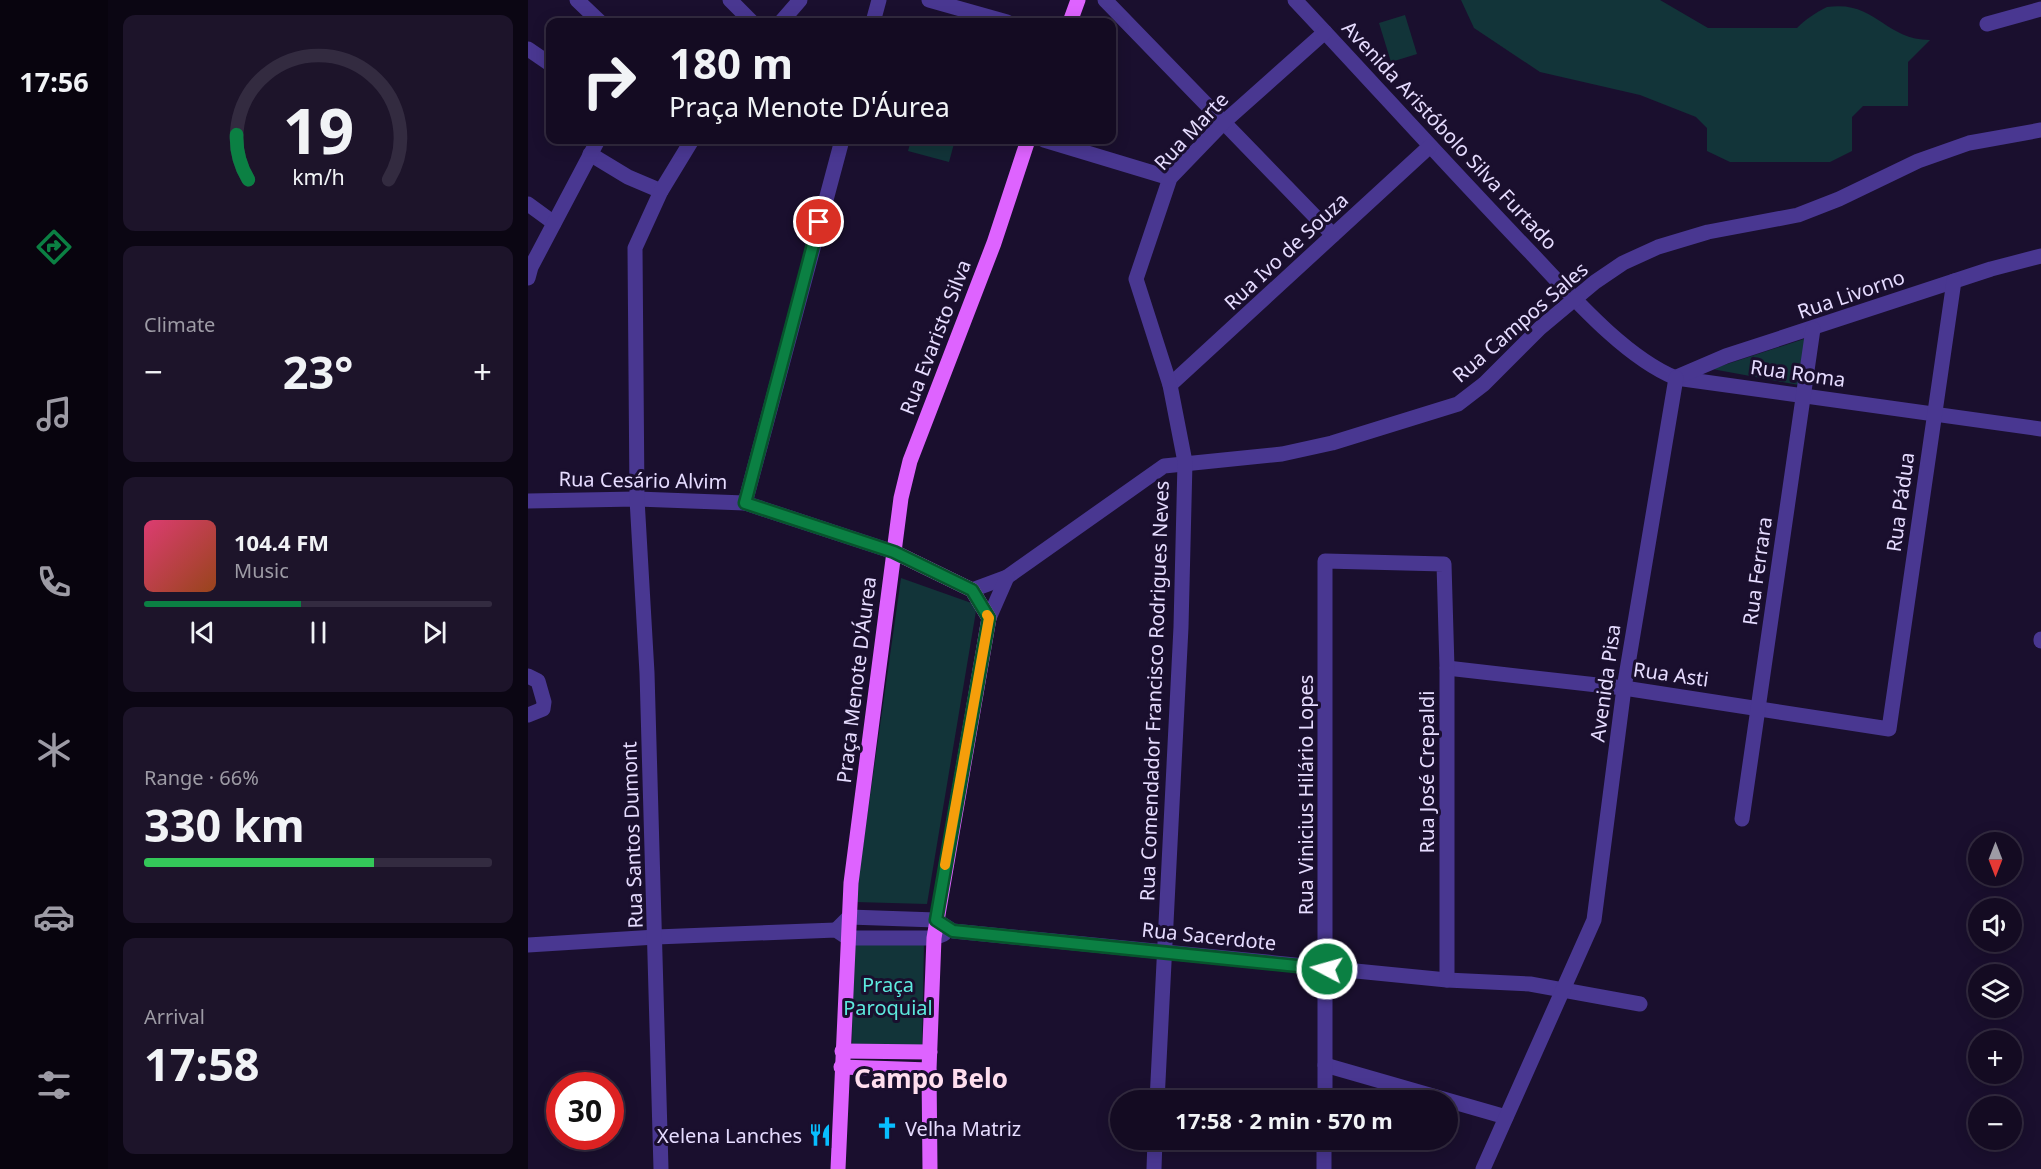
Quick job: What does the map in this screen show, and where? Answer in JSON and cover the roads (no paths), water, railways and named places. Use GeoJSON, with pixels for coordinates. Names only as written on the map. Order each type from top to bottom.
{"type":"FeatureCollection","features":[{"type":"Feature","properties":{"kind":"main road"},"geometry":{"type":"LineString","coordinates":[[1071,18],[1078,0]]}},
{"type":"Feature","properties":{"kind":"main road","name":"Rua Evaristo Silva"},"geometry":{"type":"LineString","coordinates":[[894,552],[901,498],[910,461],[994,243],[1027,144]]}},
{"type":"Feature","properties":{"kind":"main road"},"geometry":{"type":"LineString","coordinates":[[894,552],[972,590],[989,618],[934,938],[929,1070],[930,1169]]}},
{"type":"Feature","properties":{"kind":"main road","name":"Praça Menote D'Áurea"},"geometry":{"type":"LineString","coordinates":[[838,1169],[842,1051],[842,934],[849,917],[882,629],[894,552]]}},
{"type":"Feature","properties":{"kind":"main road"},"geometry":{"type":"LineString","coordinates":[[842,1051],[930,1052]]}},
{"type":"Feature","properties":{"kind":"main road"},"geometry":{"type":"LineString","coordinates":[[841,1067],[929,1070]]}},
{"type":"Feature","properties":{"kind":"street"},"geometry":{"type":"LineString","coordinates":[[577,0],[596,18]]}},
{"type":"Feature","properties":{"kind":"street"},"geometry":{"type":"LineString","coordinates":[[730,0],[748,18]]}},
{"type":"Feature","properties":{"kind":"street"},"geometry":{"type":"LineString","coordinates":[[784,18],[800,0]]}},
{"type":"Feature","properties":{"kind":"street"},"geometry":{"type":"LineString","coordinates":[[874,18],[879,0]]}},
{"type":"Feature","properties":{"kind":"street"},"geometry":{"type":"LineString","coordinates":[[929,0],[993,18]]}},
{"type":"Feature","properties":{"kind":"street"},"geometry":{"type":"LineString","coordinates":[[1105,0],[1333,236]]}},
{"type":"Feature","properties":{"kind":"street","name":"Avenida Aristóbolo Silva Furtado"},"geometry":{"type":"LineString","coordinates":[[1295,0],[1429,147],[1575,299]]}},
{"type":"Feature","properties":{"kind":"street"},"geometry":{"type":"LineString","coordinates":[[1987,24],[2041,9]]}},
{"type":"Feature","properties":{"kind":"street","name":"Rua Marte"},"geometry":{"type":"LineString","coordinates":[[1185,462],[1170,385],[1136,279],[1170,178],[1224,122],[1325,32]]}},
{"type":"Feature","properties":{"kind":"street"},"geometry":{"type":"LineString","coordinates":[[528,49],[546,61]]}},
{"type":"Feature","properties":{"kind":"street","name":"Rua Campos Sales"},"geometry":{"type":"LineString","coordinates":[[972,590],[1007,577],[1164,466],[1185,462],[1282,454],[1332,443],[1458,404],[1484,384],[1540,328],[1575,299],[1623,263],[1658,247],[1708,232],[1798,215],[1839,200],[1918,161],[1958,147],[2041,130]]}},
{"type":"Feature","properties":{"kind":"street"},"geometry":{"type":"LineString","coordinates":[[528,278],[596,144]]}},
{"type":"Feature","properties":{"kind":"street","name":"Rua Santos Dumont"},"geometry":{"type":"LineString","coordinates":[[661,1169],[647,673],[637,499],[635,248],[661,191],[690,144]]}},
{"type":"Feature","properties":{"kind":"street"},"geometry":{"type":"LineString","coordinates":[[745,503],[841,144]]}},
{"type":"Feature","properties":{"kind":"street"},"geometry":{"type":"LineString","coordinates":[[1057,144],[1170,178]]}},
{"type":"Feature","properties":{"kind":"street","name":"Rua Ivo de Souza"},"geometry":{"type":"LineString","coordinates":[[1170,385],[1429,147]]}},
{"type":"Feature","properties":{"kind":"street"},"geometry":{"type":"LineString","coordinates":[[590,154],[628,177],[661,191]]}},
{"type":"Feature","properties":{"kind":"street"},"geometry":{"type":"LineString","coordinates":[[528,204],[554,223]]}},
{"type":"Feature","properties":{"kind":"street","name":"Rua Livorno"},"geometry":{"type":"LineString","coordinates":[[1676,378],[1726,356],[1954,281],[2041,256]]}},
{"type":"Feature","properties":{"kind":"street","name":"Rua Pádua"},"geometry":{"type":"LineString","coordinates":[[1889,729],[1954,281]]}},
{"type":"Feature","properties":{"kind":"street","name":"Rua Roma"},"geometry":{"type":"LineString","coordinates":[[1575,299],[1644,362],[1676,378],[2041,429]]}},
{"type":"Feature","properties":{"kind":"street","name":"Rua Ferrara"},"geometry":{"type":"LineString","coordinates":[[1742,819],[1813,329]]}},
{"type":"Feature","properties":{"kind":"street","name":"Avenida Pisa"},"geometry":{"type":"LineString","coordinates":[[1483,1169],[1594,920],[1624,688],[1676,378]]}},
{"type":"Feature","properties":{"kind":"street","name":"Rua Comendador Francisco Rodrigues Neves"},"geometry":{"type":"LineString","coordinates":[[1157,1090],[1181,627],[1185,462]]}},
{"type":"Feature","properties":{"kind":"street","name":"Rua Cesário Alvim"},"geometry":{"type":"LineString","coordinates":[[528,501],[637,499],[745,503],[894,552]]}},
{"type":"Feature","properties":{"kind":"street","name":"Rua Vinicius Hilário Lopes"},"geometry":{"type":"LineString","coordinates":[[1325,1090],[1327,969],[1325,561],[1444,564]]}},
{"type":"Feature","properties":{"kind":"street","name":"Rua José Crepaldi"},"geometry":{"type":"LineString","coordinates":[[1444,564],[1447,668],[1447,980]]}},
{"type":"Feature","properties":{"kind":"street"},"geometry":{"type":"LineString","coordinates":[[989,618],[1007,577]]}},
{"type":"Feature","properties":{"kind":"street","name":"Rua Asti"},"geometry":{"type":"LineString","coordinates":[[1447,668],[1624,688],[1889,729]]}},
{"type":"Feature","properties":{"kind":"street"},"geometry":{"type":"LineString","coordinates":[[528,676],[538,681],[544,702],[543,709],[528,715]]}},
{"type":"Feature","properties":{"kind":"street"},"geometry":{"type":"LineString","coordinates":[[849,917],[936,920]]}},
{"type":"Feature","properties":{"kind":"street","name":"Rua Sacerdote"},"geometry":{"type":"LineString","coordinates":[[936,920],[953,931]]}},
{"type":"Feature","properties":{"kind":"street","name":"Rua Sacerdote"},"geometry":{"type":"LineString","coordinates":[[934,938],[953,931],[1327,969],[1447,980],[1530,984],[1640,1004]]}},
{"type":"Feature","properties":{"kind":"street"},"geometry":{"type":"LineString","coordinates":[[528,945],[656,937],[842,934],[934,938]]}},
{"type":"Feature","properties":{"kind":"street"},"geometry":{"type":"LineString","coordinates":[[1325,1065],[1506,1117]]}},
{"type":"Feature","properties":{"kind":"street"},"geometry":{"type":"LineString","coordinates":[[1154,1169],[1155,1150]]}},
{"type":"Feature","properties":{"kind":"street"},"geometry":{"type":"LineString","coordinates":[[1324,1150],[1324,1169]]}},
{"type":"Feature","properties":{"kind":"place","name":"Velha Matriz"},"geometry":{"type":"Point","coordinates":[887,1128]}},
{"type":"Feature","properties":{"kind":"place","name":"Xelena Lanches"},"geometry":{"type":"Point","coordinates":[820,1135]}},
{"type":"Feature","properties":{"kind":"district","name":"Campo Belo"},"geometry":{"type":"Point","coordinates":[931,1078]}},
{"type":"Feature","properties":{"kind":"park label","name":"Praça Paroquial"},"geometry":{"type":"Point","coordinates":[888,996]}}]}
